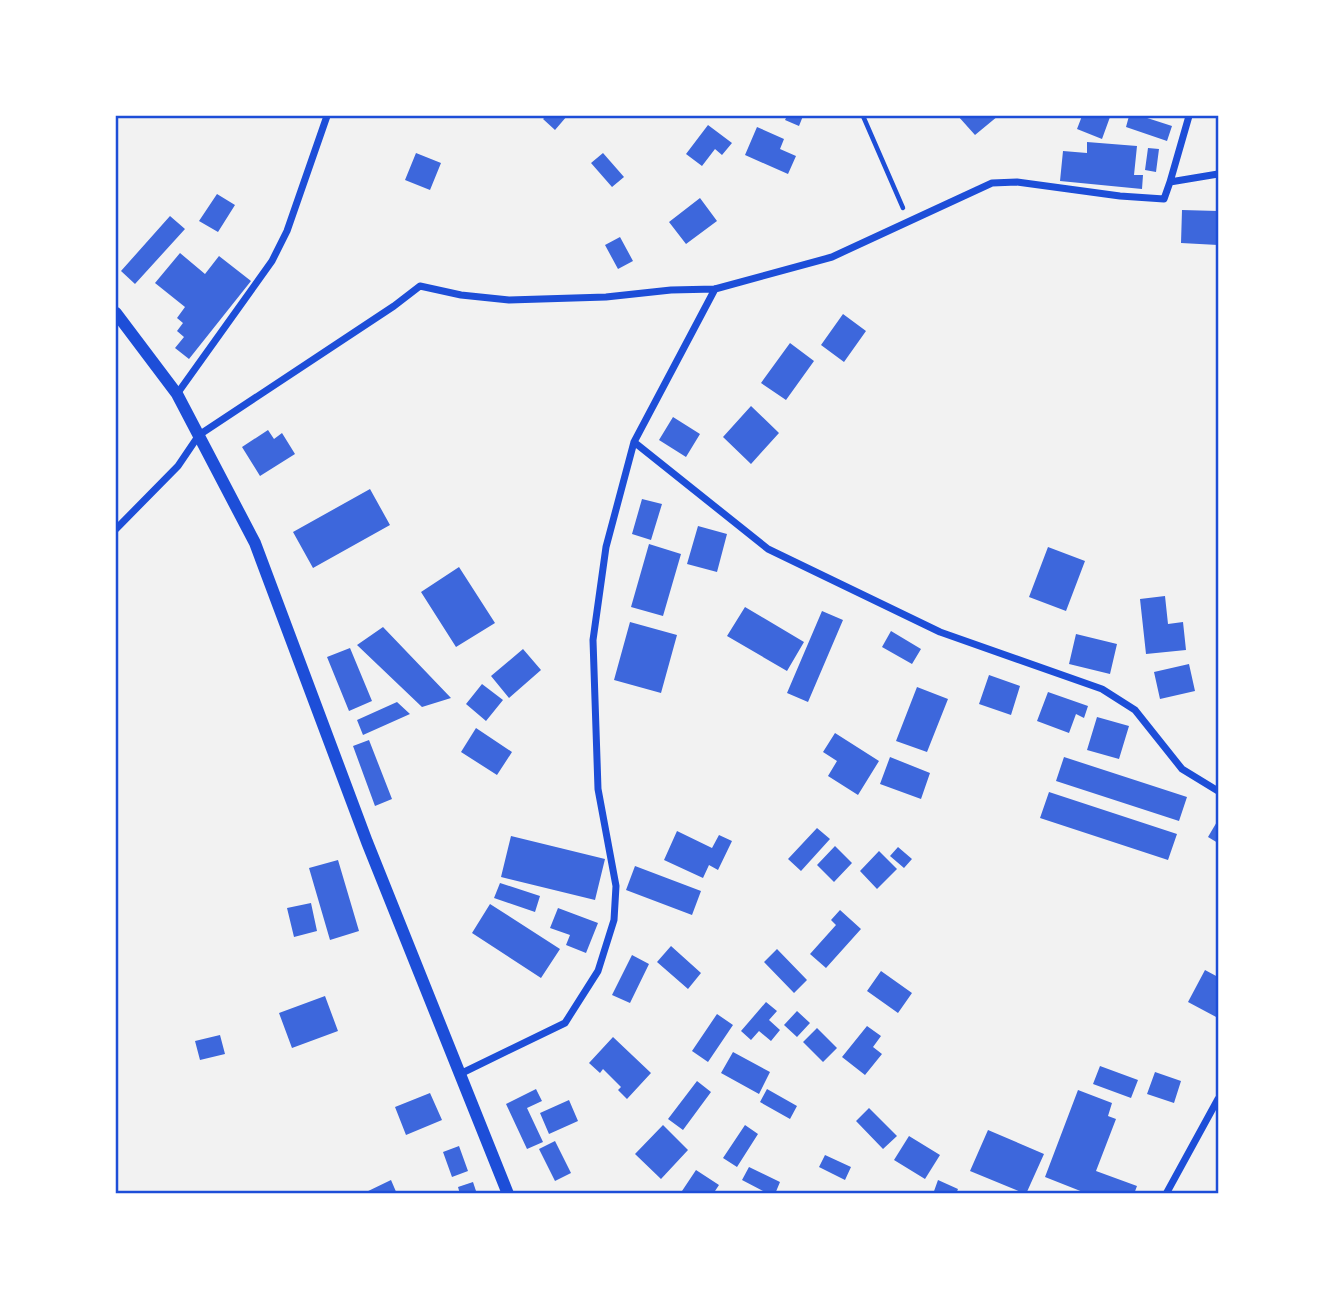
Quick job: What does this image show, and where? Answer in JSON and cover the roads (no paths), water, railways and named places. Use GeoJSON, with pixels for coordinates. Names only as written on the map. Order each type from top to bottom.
{"type":"FeatureCollection","features":[{"type":"Feature","properties":{"kind":"street"},"geometry":{"type":"LineString","coordinates":[[177,394],[272,261],[287,231],[327,116]]}},
{"type":"Feature","properties":{"kind":"street"},"geometry":{"type":"LineString","coordinates":[[116,529],[178,467],[199,435],[420,286],[461,295],[509,300],[606,297],[671,290],[715,289],[832,257],[992,183],[1017,182],[1164,199],[1189,116]]}},
{"type":"Feature","properties":{"kind":"street"},"geometry":{"type":"LineString","coordinates":[[1170,182],[1219,174]]}},
{"type":"Feature","properties":{"kind":"street"},"geometry":{"type":"LineString","coordinates":[[460,1074],[565,1023],[598,971],[614,920],[616,887],[598,789],[593,640],[606,547],[634,442],[715,289]]}},
{"type":"Feature","properties":{"kind":"street"},"geometry":{"type":"LineString","coordinates":[[116,313],[177,394],[255,543],[362,830],[508,1194]]}},
{"type":"Feature","properties":{"kind":"street"},"geometry":{"type":"LineString","coordinates":[[634,442],[768,549],[940,632],[1102,690],[1135,710],[1182,769],[1219,791]]}},
{"type":"Feature","properties":{"kind":"street"},"geometry":{"type":"LineString","coordinates":[[1166,1194],[1219,1100]]}}]}
